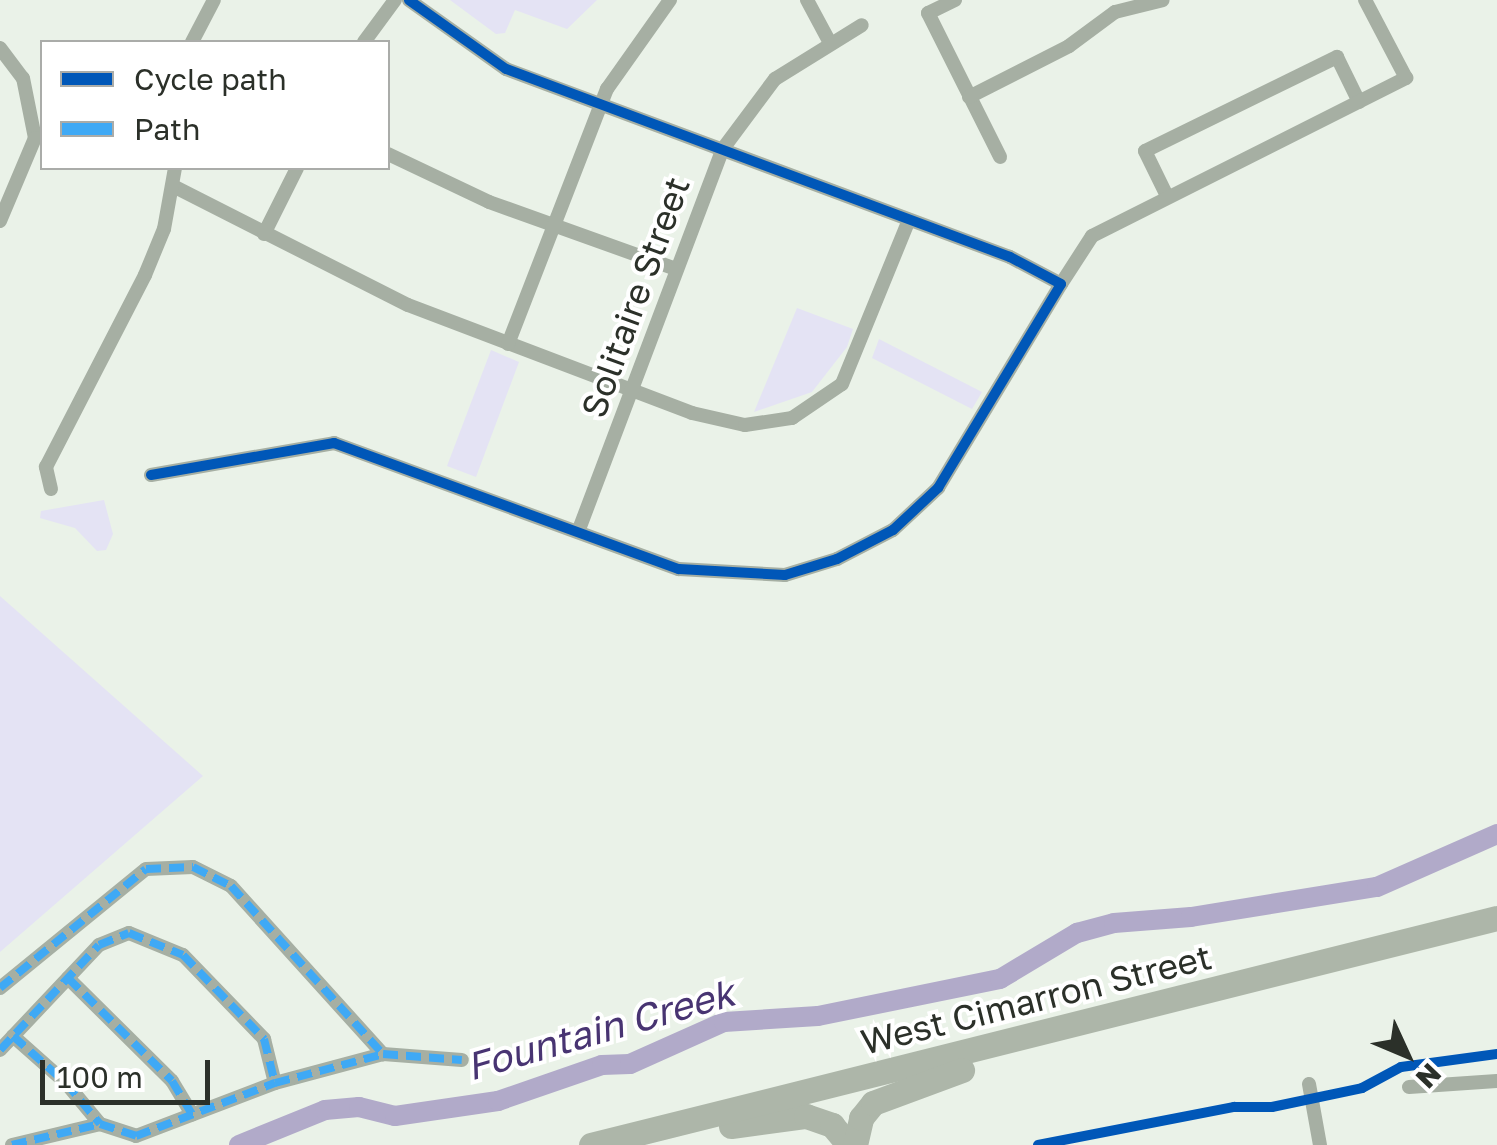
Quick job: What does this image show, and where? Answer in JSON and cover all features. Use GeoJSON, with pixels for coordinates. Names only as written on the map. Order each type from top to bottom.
{"type":"FeatureCollection","features":[{"type":"Feature","properties":{"kind":"highway","name":"West Cimarron Street"},"geometry":{"type":"LineString","coordinates":[[591,1145],[1497,918]]}},
{"type":"Feature","properties":{"kind":"highway","name":"West Cimarron Street"},"geometry":{"type":"LineString","coordinates":[[654,1145],[1497,934]]}},
{"type":"Feature","properties":{"kind":"highway"},"geometry":{"type":"LineString","coordinates":[[731,1126],[806,1116],[832,1125],[852,1145],[861,1118],[873,1104],[962,1070]]}},
{"type":"Feature","properties":{"kind":"street"},"geometry":{"type":"LineString","coordinates":[[193,40],[214,0]]}},
{"type":"Feature","properties":{"kind":"street"},"geometry":{"type":"LineString","coordinates":[[365,40],[395,0]]}},
{"type":"Feature","properties":{"kind":"street"},"geometry":{"type":"LineString","coordinates":[[409,0],[489,60],[1010,257],[1060,284]]}},
{"type":"Feature","properties":{"kind":"street"},"geometry":{"type":"LineString","coordinates":[[807,0],[829,42]]}},
{"type":"Feature","properties":{"kind":"street"},"geometry":{"type":"LineString","coordinates":[[954,0],[928,14],[1000,157]]}},
{"type":"Feature","properties":{"kind":"street"},"geometry":{"type":"LineString","coordinates":[[969,97],[1069,46],[1116,12],[1163,0]]}},
{"type":"Feature","properties":{"kind":"street"},"geometry":{"type":"LineString","coordinates":[[151,475],[334,442],[679,569],[727,576],[785,575],[851,552],[893,530],[938,488],[1092,236],[1406,78],[1364,0]]}},
{"type":"Feature","properties":{"kind":"street"},"geometry":{"type":"LineString","coordinates":[[508,344],[600,104],[668,1]]}},
{"type":"Feature","properties":{"kind":"street","name":"Solitaire Street"},"geometry":{"type":"LineString","coordinates":[[578,532],[722,150],[775,79],[862,25]]}},
{"type":"Feature","properties":{"kind":"street"},"geometry":{"type":"LineString","coordinates":[[0,48],[23,78],[36,138],[0,221]]}},
{"type":"Feature","properties":{"kind":"street"},"geometry":{"type":"LineString","coordinates":[[1168,196],[1145,151],[1337,57],[1359,102]]}},
{"type":"Feature","properties":{"kind":"street"},"geometry":{"type":"LineString","coordinates":[[390,155],[554,226],[676,269]]}},
{"type":"Feature","properties":{"kind":"street"},"geometry":{"type":"LineString","coordinates":[[50,490],[46,467],[145,274],[175,187],[175,170]]}},
{"type":"Feature","properties":{"kind":"street"},"geometry":{"type":"LineString","coordinates":[[264,234],[296,170]]}},
{"type":"Feature","properties":{"kind":"street"},"geometry":{"type":"LineString","coordinates":[[175,187],[408,305],[709,419],[745,425],[792,418],[822,402],[848,375],[909,220]]}},
{"type":"Feature","properties":{"kind":"street"},"geometry":{"type":"LineString","coordinates":[[0,988],[146,870],[170,863],[193,867],[231,886],[383,1054]]}},
{"type":"Feature","properties":{"kind":"street"},"geometry":{"type":"LineString","coordinates":[[0,1050],[99,945],[118,935],[172,946],[264,1038],[274,1083]]}},
{"type":"Feature","properties":{"kind":"street"},"geometry":{"type":"LineString","coordinates":[[68,978],[172,1082],[192,1114]]}},
{"type":"Feature","properties":{"kind":"street"},"geometry":{"type":"LineString","coordinates":[[12,1036],[66,1083],[100,1124]]}},
{"type":"Feature","properties":{"kind":"street"},"geometry":{"type":"LineString","coordinates":[[12,1145],[100,1124],[136,1136],[274,1083],[383,1054],[462,1060]]}},
{"type":"Feature","properties":{"kind":"street"},"geometry":{"type":"LineString","coordinates":[[1409,1087],[1497,1081]]}},
{"type":"Feature","properties":{"kind":"street"},"geometry":{"type":"LineString","coordinates":[[1309,1084],[1320,1145]]}},
{"type":"Feature","properties":{"kind":"shaded area"},"geometry":{"type":"Polygon","coordinates":[[[450,0],[597,0],[567,29],[515,10],[505,33],[496,34],[450,0]]]}},
{"type":"Feature","properties":{"kind":"shaded area"},"geometry":{"type":"Polygon","coordinates":[[[797,308],[853,329],[847,347],[812,392],[754,412],[797,308]]]}},
{"type":"Feature","properties":{"kind":"shaded area"},"geometry":{"type":"Polygon","coordinates":[[[879,339],[982,392],[972,409],[872,358],[879,339]]]}},
{"type":"Feature","properties":{"kind":"shaded area"},"geometry":{"type":"Polygon","coordinates":[[[491,350],[519,362],[476,477],[447,466],[491,350]]]}},
{"type":"Feature","properties":{"kind":"shaded area"},"geometry":{"type":"Polygon","coordinates":[[[104,500],[113,534],[106,550],[97,551],[75,528],[40,518],[41,511],[104,500]]]}},
{"type":"Feature","properties":{"kind":"shaded area"},"geometry":{"type":"Polygon","coordinates":[[[0,596],[203,776],[0,952],[0,596]]]}},
{"type":"Feature","properties":{"kind":"waterway","name":"Fountain Creek"},"geometry":{"type":"LineString","coordinates":[[239,1145],[325,1110],[359,1107],[395,1116],[498,1101],[602,1065],[630,1064],[724,1022],[818,1016],[1000,979],[1077,933],[1114,923],[1191,917],[1377,887],[1497,834]]}},
{"type":"Feature","properties":{"kind":"marked path"},"geometry":{"type":"LineString","coordinates":[[0,988],[146,869],[193,867],[231,886],[383,1054]]}},
{"type":"Feature","properties":{"kind":"marked path"},"geometry":{"type":"LineString","coordinates":[[0,1050],[99,945],[129,933],[183,955],[264,1039],[275,1083]]}},
{"type":"Feature","properties":{"kind":"marked path"},"geometry":{"type":"LineString","coordinates":[[68,978],[172,1081],[192,1114]]}},
{"type":"Feature","properties":{"kind":"marked path"},"geometry":{"type":"LineString","coordinates":[[13,1036],[66,1083],[100,1124]]}},
{"type":"Feature","properties":{"kind":"marked path"},"geometry":{"type":"LineString","coordinates":[[12,1145],[100,1124],[136,1136],[275,1083],[383,1054],[462,1060]]}},
{"type":"Feature","properties":{"kind":"cycle path"},"geometry":{"type":"LineString","coordinates":[[151,475],[334,443],[679,569],[785,575],[837,559],[893,530],[938,488],[1061,284],[1010,257],[506,69],[409,0]]}},
{"type":"Feature","properties":{"kind":"cycle path"},"geometry":{"type":"LineString","coordinates":[[1038,1145],[1234,1107],[1272,1107],[1362,1088],[1401,1067],[1497,1054]]}}]}
